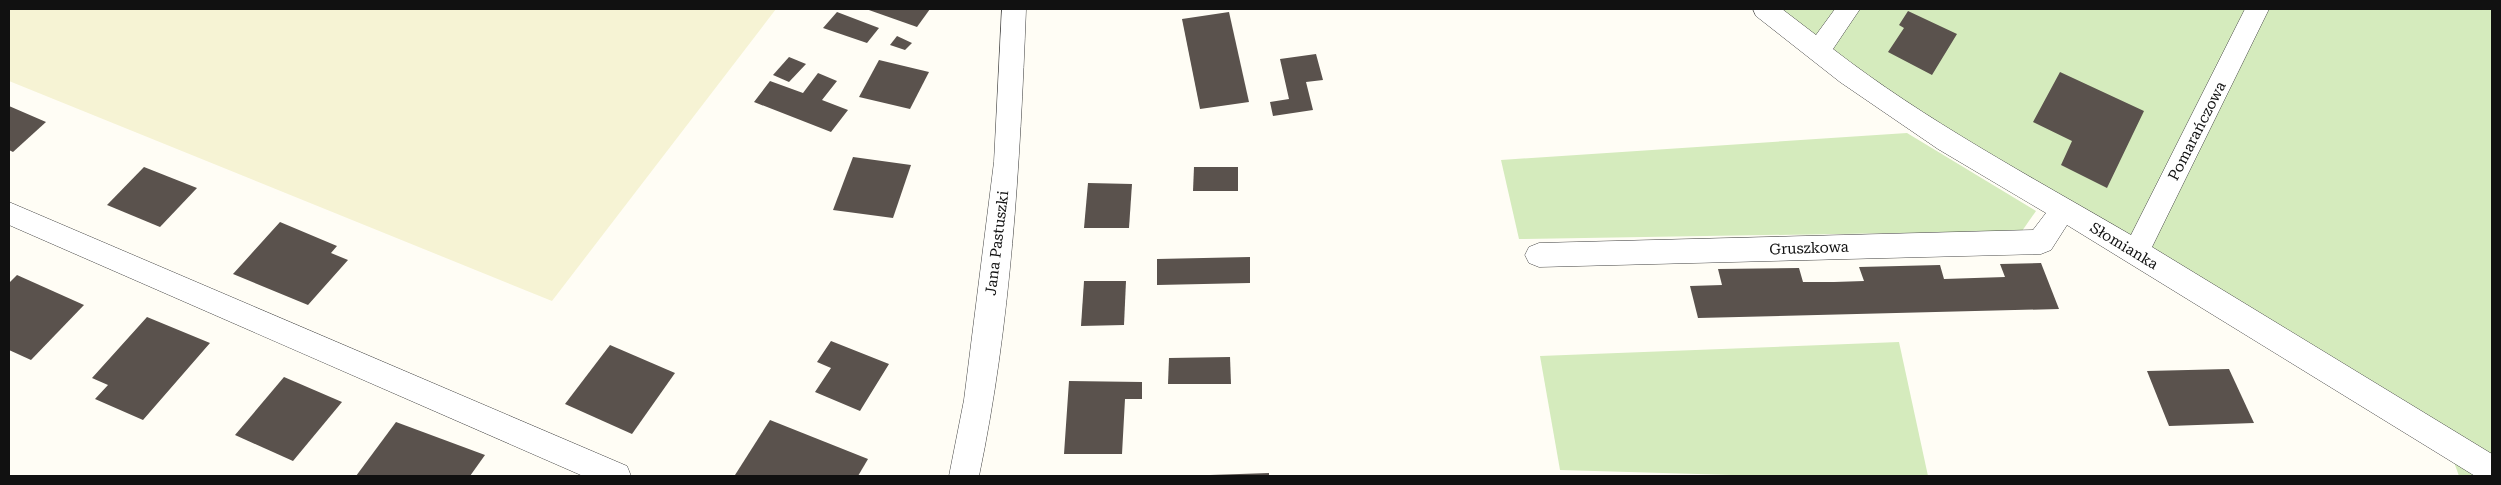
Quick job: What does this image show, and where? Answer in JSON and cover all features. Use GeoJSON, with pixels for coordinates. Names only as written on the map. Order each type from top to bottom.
{"type":"FeatureCollection","features":[{"type":"Feature","properties":{"kind":"street","name":"Jana Pastuszki"},"geometry":{"type":"LineString","coordinates":[[964,476],[979,400],[1007,162],[1014,9]]}},
{"type":"Feature","properties":{"kind":"street","name":"Słomianka"},"geometry":{"type":"LineString","coordinates":[[1764,9],[1849,75],[1947,141],[2136,252],[2477,467]]}},
{"type":"Feature","properties":{"kind":"street"},"geometry":{"type":"LineString","coordinates":[[1818,51],[1848,9]]}},
{"type":"Feature","properties":{"kind":"street","name":"Pomarańczowa"},"geometry":{"type":"LineString","coordinates":[[2136,252],[2257,9]]}},
{"type":"Feature","properties":{"kind":"street","name":"Gruszkowa"},"geometry":{"type":"LineString","coordinates":[[1539,255],[2041,242],[2063,209]]}},
{"type":"Feature","properties":{"kind":"street"},"geometry":{"type":"LineString","coordinates":[[9,213],[616,476]]}},
{"type":"Feature","properties":{"kind":"shaded area"},"geometry":{"type":"Polygon","coordinates":[[[9,9],[776,9],[552,301],[9,81],[9,9]]]}},
{"type":"Feature","properties":{"kind":"green space"},"geometry":{"type":"Polygon","coordinates":[[[1761,9],[2492,9],[2492,476],[2459,476],[2446,440],[1785,30],[1761,9]]]}},
{"type":"Feature","properties":{"kind":"green space"},"geometry":{"type":"Polygon","coordinates":[[[1907,133],[2036,211],[2022,231],[1519,239],[1501,160],[1907,133]]]}},
{"type":"Feature","properties":{"kind":"green space"},"geometry":{"type":"Polygon","coordinates":[[[1899,342],[1928,476],[1766,476],[1560,470],[1540,356],[1899,342]]]}},
{"type":"Feature","properties":{"kind":"building"},"geometry":{"type":"Polygon","coordinates":[[[866,9],[930,9],[917,27],[866,9]]]}},
{"type":"Feature","properties":{"kind":"building"},"geometry":{"type":"Polygon","coordinates":[[[1908,11],[1957,34],[1932,75],[1888,52],[1904,28],[1899,25],[1908,11]]]}},
{"type":"Feature","properties":{"kind":"building"},"geometry":{"type":"Polygon","coordinates":[[[837,12],[879,28],[867,43],[823,28],[837,12]]]}},
{"type":"Feature","properties":{"kind":"building"},"geometry":{"type":"Polygon","coordinates":[[[1229,12],[1249,102],[1200,109],[1182,19],[1229,12]]]}},
{"type":"Feature","properties":{"kind":"building"},"geometry":{"type":"Polygon","coordinates":[[[897,36],[912,43],[905,50],[890,45],[897,36]]]}},
{"type":"Feature","properties":{"kind":"building"},"geometry":{"type":"Polygon","coordinates":[[[1316,54],[1323,80],[1306,82],[1313,110],[1273,116],[1270,102],[1289,99],[1280,59],[1316,54]]]}},
{"type":"Feature","properties":{"kind":"building"},"geometry":{"type":"Polygon","coordinates":[[[789,57],[806,64],[789,82],[773,75],[789,57]]]}},
{"type":"Feature","properties":{"kind":"building"},"geometry":{"type":"Polygon","coordinates":[[[879,60],[929,72],[910,109],[859,97],[879,60]]]}},
{"type":"Feature","properties":{"kind":"building"},"geometry":{"type":"Polygon","coordinates":[[[2060,72],[2144,111],[2107,188],[2061,165],[2072,141],[2033,122],[2060,72]]]}},
{"type":"Feature","properties":{"kind":"building"},"geometry":{"type":"Polygon","coordinates":[[[818,73],[837,81],[822,100],[848,110],[831,132],[754,102],[770,81],[803,93],[818,73]]]}},
{"type":"Feature","properties":{"kind":"building"},"geometry":{"type":"Polygon","coordinates":[[[9,106],[46,122],[13,152],[9,150],[9,106]]]}},
{"type":"Feature","properties":{"kind":"building"},"geometry":{"type":"Polygon","coordinates":[[[853,157],[911,165],[893,218],[833,210],[853,157]]]}},
{"type":"Feature","properties":{"kind":"building"},"geometry":{"type":"Polygon","coordinates":[[[144,167],[197,188],[160,227],[107,205],[144,167]]]}},
{"type":"Feature","properties":{"kind":"building"},"geometry":{"type":"Polygon","coordinates":[[[1194,167],[1238,167],[1238,191],[1193,191],[1194,167]]]}},
{"type":"Feature","properties":{"kind":"building"},"geometry":{"type":"Polygon","coordinates":[[[1088,183],[1132,184],[1129,228],[1084,228],[1088,183]]]}},
{"type":"Feature","properties":{"kind":"building"},"geometry":{"type":"Polygon","coordinates":[[[280,222],[337,246],[331,253],[348,260],[308,305],[233,274],[280,222]]]}},
{"type":"Feature","properties":{"kind":"building"},"geometry":{"type":"Polygon","coordinates":[[[1250,257],[1250,283],[1157,285],[1157,259],[1250,257]]]}},
{"type":"Feature","properties":{"kind":"building"},"geometry":{"type":"Polygon","coordinates":[[[2041,263],[2059,309],[1698,318],[1690,286],[1722,285],[1718,269],[1799,268],[1803,282],[1834,282],[1864,281],[1859,267],[1940,265],[1944,279],[2005,277],[2000,264],[2041,263]]]}},
{"type":"Feature","properties":{"kind":"building"},"geometry":{"type":"Polygon","coordinates":[[[17,275],[84,305],[31,360],[9,350],[9,283],[17,275]]]}},
{"type":"Feature","properties":{"kind":"building"},"geometry":{"type":"Polygon","coordinates":[[[1084,281],[1126,281],[1124,325],[1081,326],[1084,281]]]}},
{"type":"Feature","properties":{"kind":"building"},"geometry":{"type":"Polygon","coordinates":[[[147,317],[210,343],[143,420],[95,399],[108,385],[92,378],[147,317]]]}},
{"type":"Feature","properties":{"kind":"building"},"geometry":{"type":"Polygon","coordinates":[[[831,341],[889,364],[860,411],[815,392],[831,368],[817,362],[831,341]]]}},
{"type":"Feature","properties":{"kind":"building"},"geometry":{"type":"Polygon","coordinates":[[[610,345],[675,373],[632,434],[565,404],[610,345]]]}},
{"type":"Feature","properties":{"kind":"building"},"geometry":{"type":"Polygon","coordinates":[[[1230,357],[1231,384],[1168,384],[1169,358],[1230,357]]]}},
{"type":"Feature","properties":{"kind":"building"},"geometry":{"type":"Polygon","coordinates":[[[2229,369],[2254,423],[2169,426],[2147,371],[2229,369]]]}},
{"type":"Feature","properties":{"kind":"building"},"geometry":{"type":"Polygon","coordinates":[[[284,377],[342,402],[293,461],[235,435],[284,377]]]}},
{"type":"Feature","properties":{"kind":"building"},"geometry":{"type":"Polygon","coordinates":[[[1069,381],[1142,382],[1142,399],[1125,399],[1122,454],[1064,454],[1069,381]]]}},
{"type":"Feature","properties":{"kind":"building"},"geometry":{"type":"Polygon","coordinates":[[[770,420],[868,459],[858,476],[735,475],[770,420]]]}},
{"type":"Feature","properties":{"kind":"building"},"geometry":{"type":"Polygon","coordinates":[[[396,422],[485,455],[470,476],[356,476],[396,422]]]}},
{"type":"Feature","properties":{"kind":"building"},"geometry":{"type":"Polygon","coordinates":[[[1269,473],[1269,476],[1210,476],[1210,475],[1269,473]]]}}]}
